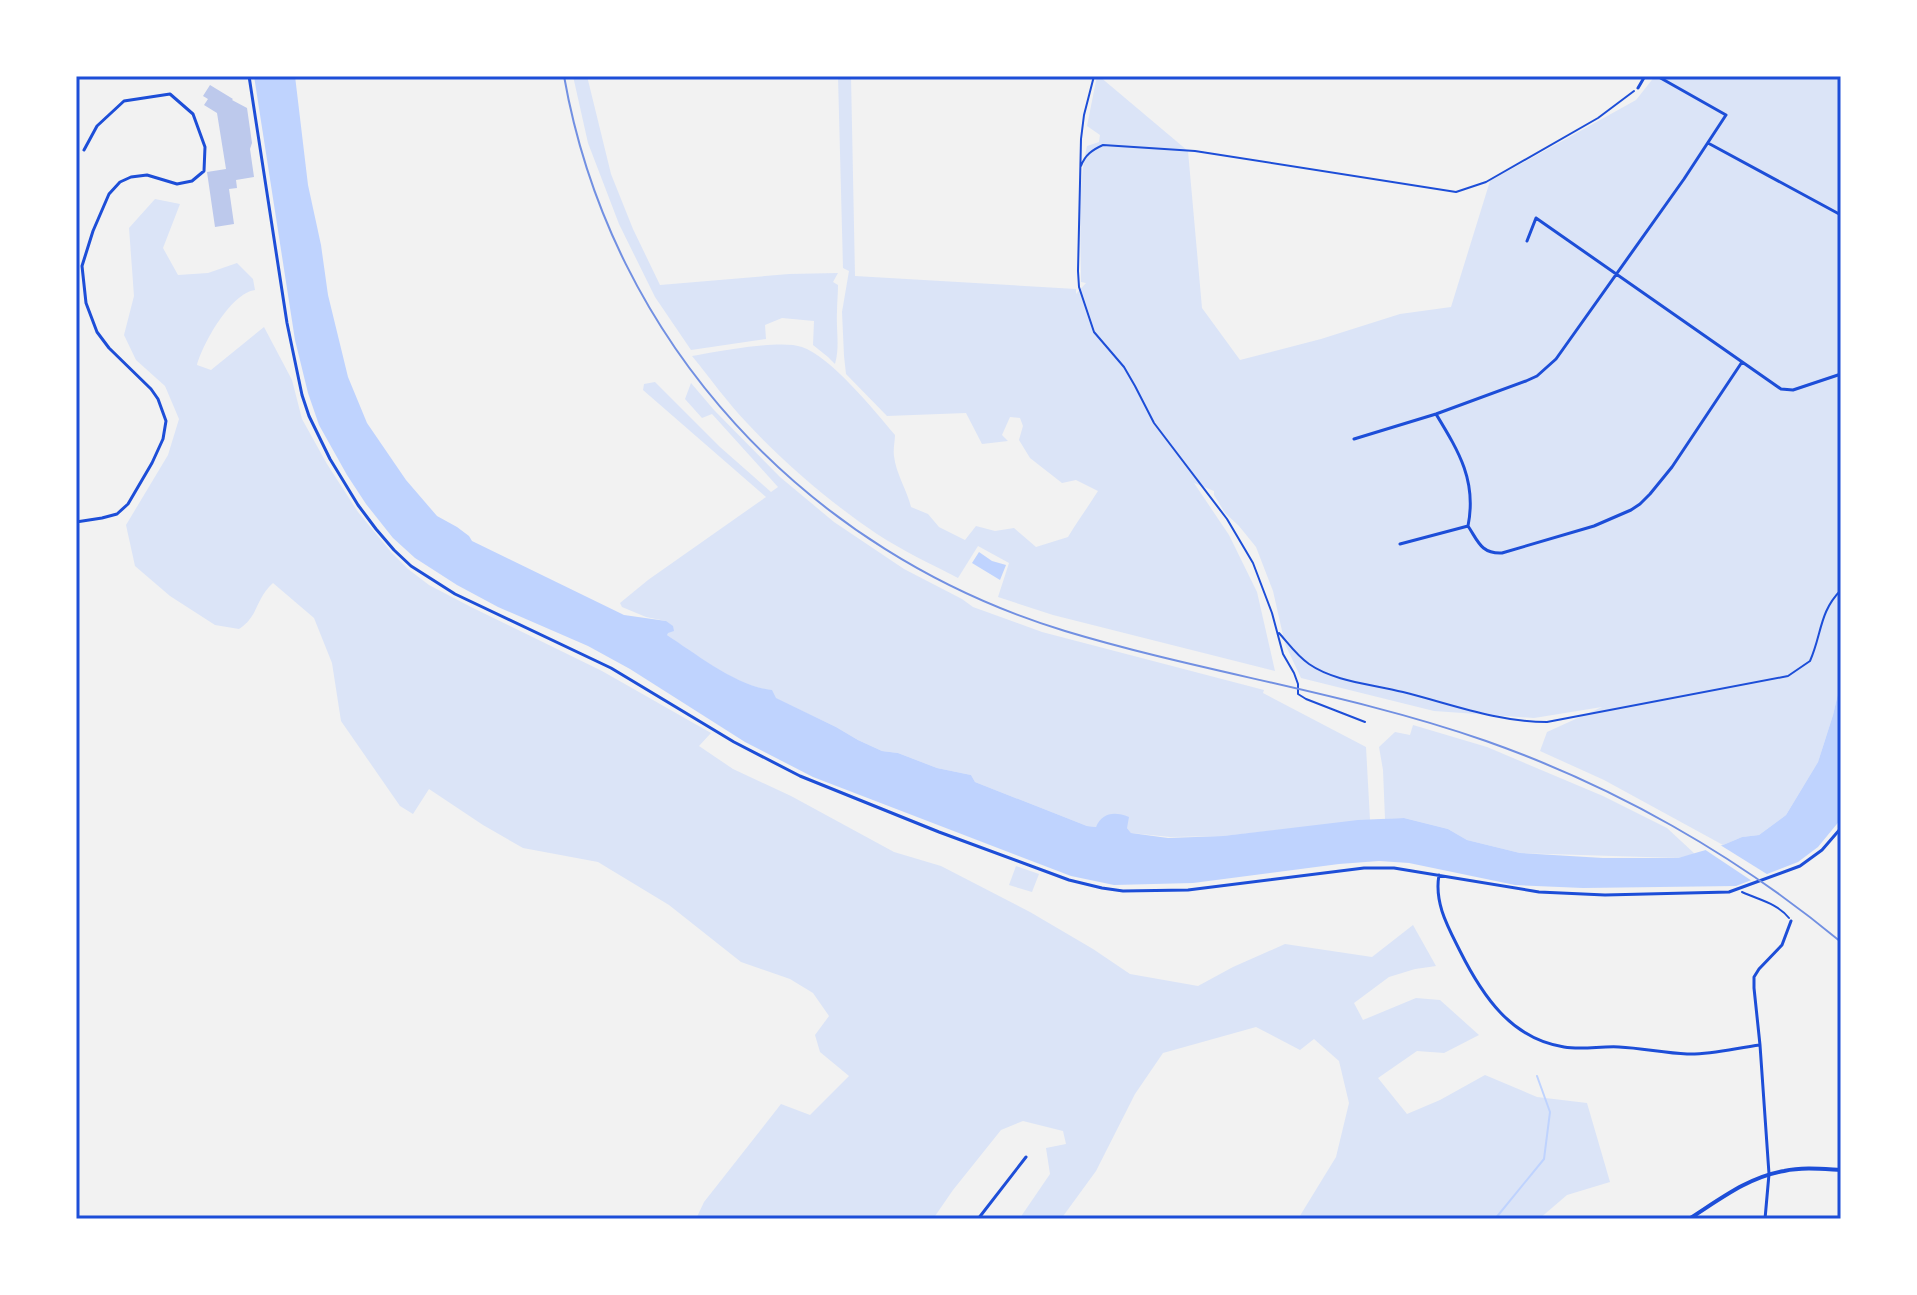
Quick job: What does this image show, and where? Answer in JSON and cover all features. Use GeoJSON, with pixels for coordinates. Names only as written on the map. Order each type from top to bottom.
{"type":"FeatureCollection","features":[{"type":"Feature","properties":{"kind":"street"},"geometry":{"type":"LineString","coordinates":[[249,76],[296,372],[318,436],[358,505],[394,550],[433,581],[510,621],[583,653],[751,751],[800,776],[1069,880],[1102,888],[1145,892],[1188,890],[1364,868],[1394,868],[1551,893],[1718,893],[1738,890],[1800,866],[1822,850],[1841,828]]}},
{"type":"Feature","properties":{"kind":"street"},"geometry":{"type":"LineString","coordinates":[[1638,88],[1645,76]]}},
{"type":"Feature","properties":{"kind":"street"},"geometry":{"type":"LineString","coordinates":[[1354,439],[1436,414],[1526,381],[1547,369],[1726,115],[1657,76]]}},
{"type":"Feature","properties":{"kind":"street"},"geometry":{"type":"LineString","coordinates":[[76,522],[117,514],[128,504],[163,439],[166,421],[151,389],[97,332],[86,303],[82,266],[93,231],[109,194],[120,182],[147,175],[177,184],[192,181],[204,171],[205,147],[193,114],[170,94],[124,101],[97,126],[84,150]]}},
{"type":"Feature","properties":{"kind":"street"},"geometry":{"type":"LineString","coordinates":[[1708,143],[1841,215]]}},
{"type":"Feature","properties":{"kind":"street"},"geometry":{"type":"LineString","coordinates":[[1527,241],[1536,218],[1781,389],[1787,391],[1841,374]]}},
{"type":"Feature","properties":{"kind":"street"},"geometry":{"type":"LineString","coordinates":[[1436,414],[1456,446],[1466,471],[1471,497],[1468,526],[1484,550],[1492,554],[1502,553],[1594,526],[1631,510],[1650,494],[1672,467],[1742,362]]}},
{"type":"Feature","properties":{"kind":"street"},"geometry":{"type":"LineString","coordinates":[[1400,544],[1468,526]]}},
{"type":"Feature","properties":{"kind":"street"},"geometry":{"type":"LineString","coordinates":[[1439,875],[1438,900],[1462,956],[1489,1002],[1509,1023],[1529,1036],[1561,1047],[1620,1047],[1688,1054],[1760,1045]]}},
{"type":"Feature","properties":{"kind":"street"},"geometry":{"type":"LineString","coordinates":[[1765,1219],[1769,1174],[1754,977],[1782,945],[1791,921]]}},
{"type":"Feature","properties":{"kind":"street"},"geometry":{"type":"LineString","coordinates":[[978,1219],[1026,1157]]}},
{"type":"Feature","properties":{"kind":"street"},"geometry":{"type":"LineString","coordinates":[[1689,1219],[1735,1189],[1769,1174],[1800,1169],[1841,1170]]}},
{"type":"Feature","properties":{"kind":"path"},"geometry":{"type":"LineString","coordinates":[[1094,76],[1081,139],[1079,287],[1094,332],[1124,367],[1154,423],[1227,519],[1253,563],[1283,654],[1298,684],[1298,694],[1365,722]]}},
{"type":"Feature","properties":{"kind":"path"},"geometry":{"type":"LineString","coordinates":[[1080,169],[1093,150],[1103,145],[1195,151],[1456,192],[1486,182],[1598,118],[1638,88]]}},
{"type":"Feature","properties":{"kind":"path"},"geometry":{"type":"LineString","coordinates":[[1278,632],[1308,664],[1324,672],[1496,718],[1547,722],[1788,676],[1810,661],[1824,614],[1841,590]]}},
{"type":"Feature","properties":{"kind":"path"},"geometry":{"type":"LineString","coordinates":[[1738,890],[1782,910],[1791,921]]}},
{"type":"Feature","properties":{"kind":"shaded area"},"geometry":{"type":"Polygon","coordinates":[[[573,76],[587,76],[611,174],[660,285],[838,273],[833,282],[838,285],[835,364],[813,345],[814,321],[782,318],[765,325],[766,339],[691,350],[655,297],[619,224],[588,143],[573,76]]]}},
{"type":"Feature","properties":{"kind":"shaded area"},"geometry":{"type":"Polygon","coordinates":[[[838,76],[851,76],[855,276],[1076,289],[1076,294],[1086,283],[1081,282],[1081,196],[1087,146],[1099,142],[1100,135],[1087,126],[1099,76],[1188,151],[1202,308],[1240,360],[1400,314],[1451,307],[1490,181],[1636,100],[1655,76],[1841,76],[1841,681],[1818,762],[1786,815],[1759,835],[1742,837],[1723,845],[1604,780],[1540,751],[1547,732],[1602,707],[1534,718],[1434,711],[1301,678],[1285,644],[1273,591],[1256,547],[1225,513],[1214,491],[1194,483],[1229,535],[1257,592],[1275,671],[1053,615],[998,597],[1009,563],[978,546],[958,578],[887,540],[842,509],[761,438],[692,356],[779,344],[813,352],[852,385],[895,435],[895,463],[911,507],[928,514],[939,527],[965,540],[976,526],[995,531],[1014,528],[1036,547],[1068,537],[1098,491],[1076,480],[1062,483],[1030,458],[1019,440],[1023,426],[1020,418],[1010,417],[1002,435],[1008,441],[982,444],[966,413],[887,416],[846,374],[842,312],[849,271],[843,268],[838,76]]]}},
{"type":"Feature","properties":{"kind":"shaded area"},"geometry":{"type":"Polygon","coordinates":[[[155,199],[180,204],[163,248],[178,275],[208,273],[237,263],[253,279],[255,290],[237,300],[219,320],[197,365],[211,370],[264,327],[292,380],[302,419],[327,464],[358,512],[391,552],[429,585],[602,671],[711,733],[699,746],[733,769],[791,796],[894,852],[941,866],[1030,912],[1130,974],[1198,986],[1285,944],[1372,957],[1413,925],[1436,966],[1389,977],[1354,1003],[1363,1020],[1416,998],[1440,1000],[1479,1035],[1444,1053],[1417,1051],[1378,1078],[1407,1114],[1485,1075],[1537,1097],[1587,1103],[1610,1182],[1567,1195],[1539,1219],[1298,1219],[1336,1157],[1349,1103],[1339,1061],[1314,1039],[1300,1050],[1256,1027],[1163,1053],[1135,1094],[1096,1171],[1061,1219],[1022,1219],[1050,1174],[1046,1148],[1066,1144],[1063,1131],[1023,1121],[1001,1130],[933,1219],[696,1219],[704,1202],[781,1104],[810,1115],[849,1076],[820,1052],[815,1035],[829,1016],[813,993],[790,979],[741,962],[669,905],[598,862],[523,848],[429,789],[413,814],[400,806],[341,721],[332,663],[314,618],[273,583],[250,619],[239,629],[215,625],[170,596],[135,566],[126,525],[168,455],[179,419],[165,386],[136,360],[124,335],[134,296],[129,228],[155,199]]]}},
{"type":"Feature","properties":{"kind":"shaded area"},"geometry":{"type":"Polygon","coordinates":[[[655,382],[720,447],[771,492],[778,487],[712,414],[702,418],[685,399],[691,383],[780,477],[834,522],[904,569],[973,607],[1042,632],[1264,690],[1263,693],[1366,747],[1370,820],[1223,836],[1170,837],[1131,833],[1127,828],[1099,824],[1096,827],[1087,826],[975,782],[971,775],[882,751],[775,698],[771,690],[745,683],[717,668],[667,635],[666,621],[646,617],[622,607],[620,603],[766,497],[643,390],[644,384],[655,382]]]}},
{"type":"Feature","properties":{"kind":"shaded area"},"geometry":{"type":"Polygon","coordinates":[[[1413,725],[1487,747],[1603,796],[1667,828],[1695,854],[1678,858],[1520,853],[1467,840],[1448,829],[1404,818],[1385,819],[1379,747],[1395,732],[1410,735],[1413,725]]]}},
{"type":"Feature","properties":{"kind":"shaded area"},"geometry":{"type":"Polygon","coordinates":[[[1016,866],[1039,874],[1032,892],[1009,885],[1016,866]]]}},
{"type":"Feature","properties":{"kind":"water"},"geometry":{"type":"Polygon","coordinates":[[[254,76],[295,76],[308,185],[328,295],[348,377],[367,423],[406,480],[437,516],[457,527],[472,541],[624,615],[666,621],[674,631],[667,635],[718,668],[745,683],[772,690],[776,698],[858,740],[882,751],[971,775],[975,782],[1087,826],[1096,827],[1109,814],[1124,815],[1129,817],[1127,828],[1131,833],[1168,838],[1223,836],[1358,820],[1404,818],[1448,829],[1467,840],[1520,853],[1678,858],[1742,837],[1759,835],[1786,815],[1818,762],[1841,681],[1841,819],[1818,847],[1798,862],[1736,886],[1583,888],[1515,885],[1409,863],[1379,861],[1193,883],[1114,885],[1071,876],[813,777],[745,742],[588,646],[498,607],[457,585],[415,558],[393,538],[347,475],[319,425],[308,393],[295,340],[254,76]]]}},
{"type":"Feature","properties":{"kind":"water"},"geometry":{"type":"Polygon","coordinates":[[[979,552],[992,561],[1006,565],[1000,580],[972,563],[979,552]]]}},
{"type":"Feature","properties":{"kind":"pier"},"geometry":{"type":"Polygon","coordinates":[[[1717,843],[1770,876],[1755,883],[1701,847],[1717,843]]]}},
{"type":"Feature","properties":{"kind":"building"},"geometry":{"type":"Polygon","coordinates":[[[210,85],[247,108],[254,177],[236,180],[237,188],[229,189],[234,224],[215,227],[207,172],[226,169],[217,113],[204,105],[208,99],[203,96],[210,85]]]}},
{"type":"Feature","properties":{"kind":"waterway"},"geometry":{"type":"LineString","coordinates":[[1495,1219],[1544,1159],[1550,1112],[1537,1076]]}},
{"type":"Feature","properties":{"kind":"railway"},"geometry":{"type":"LineString","coordinates":[[564,76],[588,173],[626,264],[675,348],[736,424],[806,492],[885,549],[972,596],[1065,631],[1382,709],[1534,759],[1627,801],[1716,852],[1801,910],[1841,942]]}}]}
